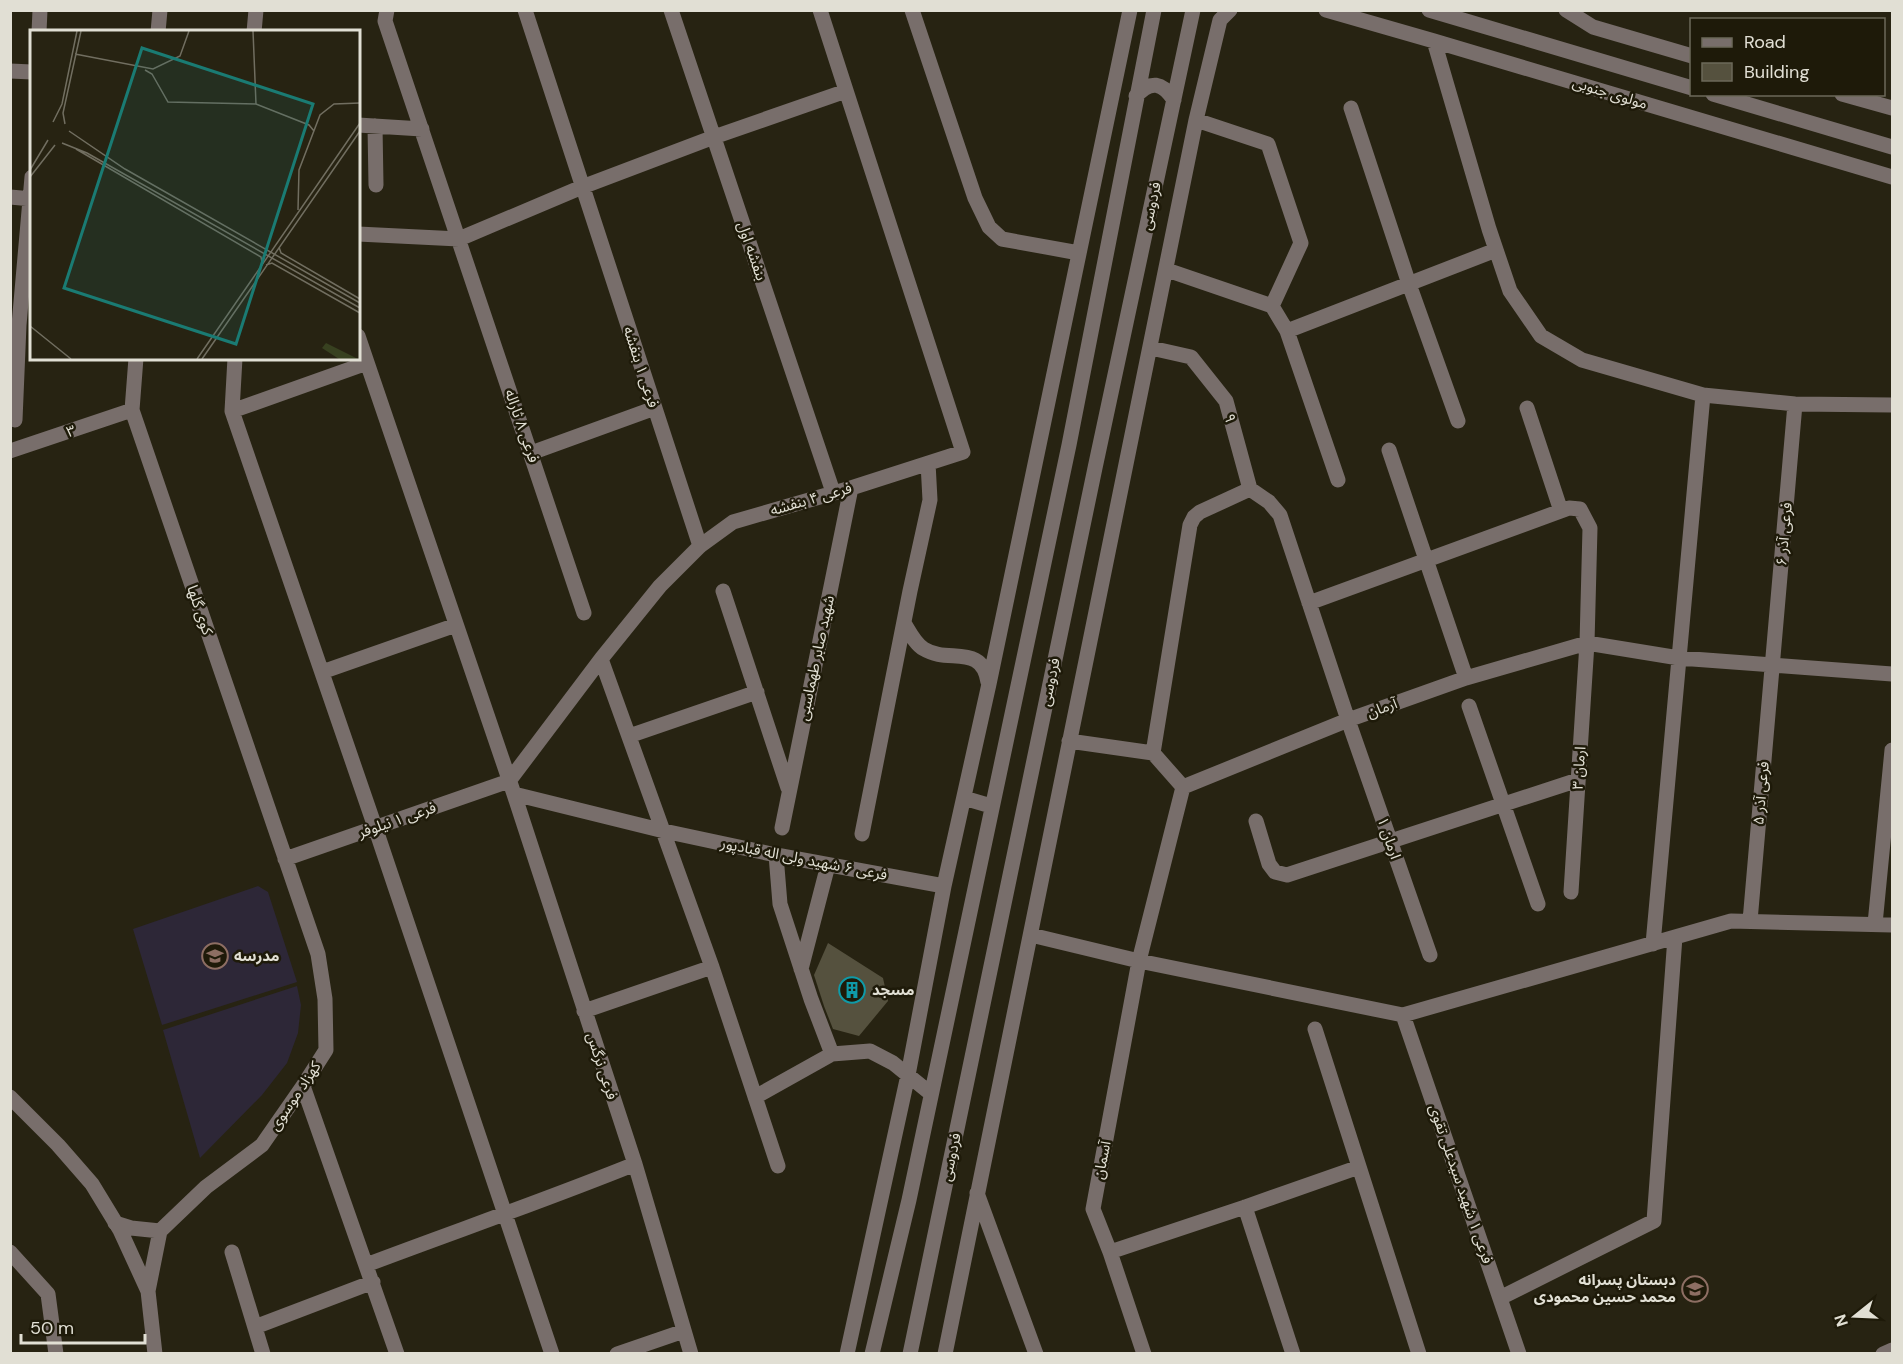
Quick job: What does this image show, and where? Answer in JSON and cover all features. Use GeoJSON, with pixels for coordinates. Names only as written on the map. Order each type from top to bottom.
{"type":"FeatureCollection","features":[{"type":"Feature","properties":{"kind":"street"},"geometry":{"type":"LineString","coordinates":[[39,30],[40,10]]}},
{"type":"Feature","properties":{"kind":"street"},"geometry":{"type":"LineString","coordinates":[[158,30],[160,10]]}},
{"type":"Feature","properties":{"kind":"street"},"geometry":{"type":"LineString","coordinates":[[254,30],[256,10]]}},
{"type":"Feature","properties":{"kind":"street","name":"فرعی ۸ ثاراله"},"geometry":{"type":"LineString","coordinates":[[387,10],[385,21],[584,613]]}},
{"type":"Feature","properties":{"kind":"street","name":"فرعی ۱ بنفشه"},"geometry":{"type":"LineString","coordinates":[[525,10],[700,546]]}},
{"type":"Feature","properties":{"kind":"street","name":"بنفشه اول"},"geometry":{"type":"LineString","coordinates":[[671,10],[833,492]]}},
{"type":"Feature","properties":{"kind":"street"},"geometry":{"type":"LineString","coordinates":[[360,234],[459,239],[714,137],[846,91],[820,10]]}},
{"type":"Feature","properties":{"kind":"street"},"geometry":{"type":"LineString","coordinates":[[912,10],[975,198],[989,227],[1002,238],[1079,253]]}},
{"type":"Feature","properties":{"kind":"street"},"geometry":{"type":"LineString","coordinates":[[847,1353],[908,1075],[944,886],[989,684],[1130,10]]}},
{"type":"Feature","properties":{"kind":"street","name":"فردوسی"},"geometry":{"type":"LineString","coordinates":[[910,1353],[1193,10]]}},
{"type":"Feature","properties":{"kind":"street"},"geometry":{"type":"LineString","coordinates":[[945,1353],[1196,120],[1220,20],[1230,10]]}},
{"type":"Feature","properties":{"kind":"street","name":"مولوی جنوبی"},"geometry":{"type":"LineString","coordinates":[[1326,10],[1893,177]]}},
{"type":"Feature","properties":{"kind":"street","name":"مولوی جنوبی"},"geometry":{"type":"LineString","coordinates":[[1429,10],[1479,17],[1690,87]]}},
{"type":"Feature","properties":{"kind":"street"},"geometry":{"type":"LineString","coordinates":[[1566,10],[1593,27],[1690,55]]}},
{"type":"Feature","properties":{"kind":"street","name":"فردوسی"},"geometry":{"type":"LineString","coordinates":[[872,1353],[909,1200],[1068,445],[1153,12]]}},
{"type":"Feature","properties":{"kind":"street"},"geometry":{"type":"LineString","coordinates":[[1434,41],[1509,291],[1541,336],[1582,360],[1703,395],[1795,404],[1893,405]]}},
{"type":"Feature","properties":{"kind":"street"},"geometry":{"type":"LineString","coordinates":[[10,71],[30,72]]}},
{"type":"Feature","properties":{"kind":"street"},"geometry":{"type":"LineString","coordinates":[[1136,96],[1144,87],[1159,85],[1174,99]]}},
{"type":"Feature","properties":{"kind":"street","name":"فرعی ۴ بنفشه"},"geometry":{"type":"LineString","coordinates":[[511,787],[601,659],[660,586],[700,546],[733,522],[851,488],[963,452],[846,91]]}},
{"type":"Feature","properties":{"kind":"street"},"geometry":{"type":"LineString","coordinates":[[1720,96],[1893,147]]}},
{"type":"Feature","properties":{"kind":"street"},"geometry":{"type":"LineString","coordinates":[[1849,96],[1893,108]]}},
{"type":"Feature","properties":{"kind":"street"},"geometry":{"type":"LineString","coordinates":[[1749,134],[1756,107]]}},
{"type":"Feature","properties":{"kind":"street"},"geometry":{"type":"LineString","coordinates":[[1351,108],[1409,284],[1458,421]]}},
{"type":"Feature","properties":{"kind":"street"},"geometry":{"type":"LineString","coordinates":[[1196,120],[1268,144],[1301,243],[1272,306]]}},
{"type":"Feature","properties":{"kind":"street"},"geometry":{"type":"LineString","coordinates":[[360,125],[422,129]]}},
{"type":"Feature","properties":{"kind":"street"},"geometry":{"type":"LineString","coordinates":[[375,126],[376,185]]}},
{"type":"Feature","properties":{"kind":"street"},"geometry":{"type":"LineString","coordinates":[[10,197],[30,199]]}},
{"type":"Feature","properties":{"kind":"street"},"geometry":{"type":"LineString","coordinates":[[15,420],[15,325],[30,207]]}},
{"type":"Feature","properties":{"kind":"street"},"geometry":{"type":"LineString","coordinates":[[1287,331],[1496,250]]}},
{"type":"Feature","properties":{"kind":"street"},"geometry":{"type":"LineString","coordinates":[[1167,270],[1272,306],[1287,331],[1338,480]]}},
{"type":"Feature","properties":{"kind":"street","name":"فرعی نرگس"},"geometry":{"type":"LineString","coordinates":[[360,342],[511,787],[635,1164],[691,1353]]}},
{"type":"Feature","properties":{"kind":"street","name":"۹"},"geometry":{"type":"LineString","coordinates":[[1151,348],[1191,357],[1226,401],[1250,489]]}},
{"type":"Feature","properties":{"kind":"street","name":"کوی گلها"},"geometry":{"type":"LineString","coordinates":[[136,360],[132,410],[285,859]]}},
{"type":"Feature","properties":{"kind":"street"},"geometry":{"type":"LineString","coordinates":[[236,360],[232,411],[552,1353]]}},
{"type":"Feature","properties":{"kind":"street"},"geometry":{"type":"LineString","coordinates":[[232,411],[367,363]]}},
{"type":"Feature","properties":{"kind":"street"},"geometry":{"type":"LineString","coordinates":[[1653,944],[1703,395]]}},
{"type":"Feature","properties":{"kind":"street","name":"فرعی آذر ۶"},"geometry":{"type":"LineString","coordinates":[[1772,665],[1795,404]]}},
{"type":"Feature","properties":{"kind":"street"},"geometry":{"type":"LineString","coordinates":[[531,453],[655,408]]}},
{"type":"Feature","properties":{"kind":"street"},"geometry":{"type":"LineString","coordinates":[[1309,603],[1561,511],[1527,408]]}},
{"type":"Feature","properties":{"kind":"street","name":"۳"},"geometry":{"type":"LineString","coordinates":[[10,451],[132,410]]}},
{"type":"Feature","properties":{"kind":"street"},"geometry":{"type":"LineString","coordinates":[[1389,450],[1466,678]]}},
{"type":"Feature","properties":{"kind":"street"},"geometry":{"type":"LineString","coordinates":[[862,834],[930,500],[928,463]]}},
{"type":"Feature","properties":{"kind":"street","name":"شهید صابر طهماسبی"},"geometry":{"type":"LineString","coordinates":[[782,828],[851,488]]}},
{"type":"Feature","properties":{"kind":"street"},"geometry":{"type":"LineString","coordinates":[[1153,753],[1190,525],[1200,512],[1250,489]]}},
{"type":"Feature","properties":{"kind":"street","name":"ارمان ۱"},"geometry":{"type":"LineString","coordinates":[[1250,489],[1269,502],[1280,515],[1430,955]]}},
{"type":"Feature","properties":{"kind":"street","name":"ارمان ۳"},"geometry":{"type":"LineString","coordinates":[[1561,511],[1569,508],[1580,509],[1590,528],[1587,643],[1571,892]]}},
{"type":"Feature","properties":{"kind":"street"},"geometry":{"type":"LineString","coordinates":[[723,591],[789,790]]}},
{"type":"Feature","properties":{"kind":"street"},"geometry":{"type":"LineString","coordinates":[[904,622],[923,649],[977,660],[987,673],[989,684]]}},
{"type":"Feature","properties":{"kind":"street"},"geometry":{"type":"LineString","coordinates":[[322,672],[456,625]]}},
{"type":"Feature","properties":{"kind":"street"},"geometry":{"type":"LineString","coordinates":[[1587,643],[1679,658],[1893,674]]}},
{"type":"Feature","properties":{"kind":"street","name":"آرمان"},"geometry":{"type":"LineString","coordinates":[[1183,787],[1348,720],[1466,678],[1587,643]]}},
{"type":"Feature","properties":{"kind":"street"},"geometry":{"type":"LineString","coordinates":[[601,659],[712,967],[778,1166]]}},
{"type":"Feature","properties":{"kind":"street","name":"فرعی آذر ۵"},"geometry":{"type":"LineString","coordinates":[[1749,921],[1772,665]]}},
{"type":"Feature","properties":{"kind":"street"},"geometry":{"type":"LineString","coordinates":[[629,736],[757,692]]}},
{"type":"Feature","properties":{"kind":"street"},"geometry":{"type":"LineString","coordinates":[[1469,706],[1538,904]]}},
{"type":"Feature","properties":{"kind":"street"},"geometry":{"type":"LineString","coordinates":[[1069,741],[1153,753],[1183,787]]}},
{"type":"Feature","properties":{"kind":"street"},"geometry":{"type":"LineString","coordinates":[[1875,924],[1893,750]]}},
{"type":"Feature","properties":{"kind":"street"},"geometry":{"type":"LineString","coordinates":[[1256,821],[1269,864],[1275,872],[1287,875],[1578,780]]}},
{"type":"Feature","properties":{"kind":"street","name":"فرعی ۱ نیلوفر"},"geometry":{"type":"LineString","coordinates":[[285,859],[375,827],[511,787]]}},
{"type":"Feature","properties":{"kind":"street","name":"فرعی ۶ شهید ولی اله قبادپور"},"geometry":{"type":"LineString","coordinates":[[511,787],[664,831],[776,855],[944,886]]}},
{"type":"Feature","properties":{"kind":"street","name":"آسمان"},"geometry":{"type":"LineString","coordinates":[[1144,1353],[1093,1209],[1139,961],[1183,787]]}},
{"type":"Feature","properties":{"kind":"street"},"geometry":{"type":"LineString","coordinates":[[964,798],[991,806]]}},
{"type":"Feature","properties":{"kind":"street"},"geometry":{"type":"LineString","coordinates":[[776,855],[780,904],[832,1054]]}},
{"type":"Feature","properties":{"kind":"street","name":"کهزاد موسوی"},"geometry":{"type":"LineString","coordinates":[[160,1231],[206,1187],[262,1145],[326,1050],[325,999],[318,954],[285,859]]}},
{"type":"Feature","properties":{"kind":"street"},"geometry":{"type":"LineString","coordinates":[[801,969],[828,865]]}},
{"type":"Feature","properties":{"kind":"street"},"geometry":{"type":"LineString","coordinates":[[1031,934],[1139,961],[1403,1016],[1731,921],[1893,925]]}},
{"type":"Feature","properties":{"kind":"street"},"geometry":{"type":"LineString","coordinates":[[1500,1298],[1654,1221],[1675,937]]}},
{"type":"Feature","properties":{"kind":"street"},"geometry":{"type":"LineString","coordinates":[[584,1011],[712,967]]}},
{"type":"Feature","properties":{"kind":"street","name":"فرعی ۱ شهید سیدعلی تقوی"},"geometry":{"type":"LineString","coordinates":[[1403,1016],[1520,1353]]}},
{"type":"Feature","properties":{"kind":"street"},"geometry":{"type":"LineString","coordinates":[[1315,1029],[1419,1353]]}},
{"type":"Feature","properties":{"kind":"street"},"geometry":{"type":"LineString","coordinates":[[755,1097],[832,1054],[870,1051],[893,1063],[930,1093]]}},
{"type":"Feature","properties":{"kind":"street"},"geometry":{"type":"LineString","coordinates":[[303,1086],[397,1353]]}},
{"type":"Feature","properties":{"kind":"street"},"geometry":{"type":"LineString","coordinates":[[10,1096],[92,1184],[115,1223],[148,1291]]}},
{"type":"Feature","properties":{"kind":"street"},"geometry":{"type":"LineString","coordinates":[[366,1265],[506,1212],[564,1193],[635,1164]]}},
{"type":"Feature","properties":{"kind":"street"},"geometry":{"type":"LineString","coordinates":[[1110,1252],[1359,1167]]}},
{"type":"Feature","properties":{"kind":"street"},"geometry":{"type":"LineString","coordinates":[[977,1193],[1036,1353]]}},
{"type":"Feature","properties":{"kind":"street"},"geometry":{"type":"LineString","coordinates":[[1245,1207],[1293,1353]]}},
{"type":"Feature","properties":{"kind":"street"},"geometry":{"type":"LineString","coordinates":[[115,1223],[131,1228],[160,1231],[148,1291],[154,1353]]}},
{"type":"Feature","properties":{"kind":"street"},"geometry":{"type":"LineString","coordinates":[[10,1252],[48,1294],[56,1353]]}},
{"type":"Feature","properties":{"kind":"street"},"geometry":{"type":"LineString","coordinates":[[232,1252],[263,1353]]}},
{"type":"Feature","properties":{"kind":"street"},"geometry":{"type":"LineString","coordinates":[[255,1327],[373,1282]]}},
{"type":"Feature","properties":{"kind":"street"},"geometry":{"type":"LineString","coordinates":[[617,1353],[684,1331]]}},
{"type":"Feature","properties":{"kind":"street"},"geometry":{"type":"LineString","coordinates":[[1883,1353],[1893,1350]]}},
{"type":"Feature","properties":{"kind":"shaded area","name":"مدرسه"},"geometry":{"type":"Polygon","coordinates":[[[258,886],[268,892],[297,982],[162,1025],[133,929],[258,886]]]}},
{"type":"Feature","properties":{"kind":"shaded area","name":"مدرسه"},"geometry":{"type":"Polygon","coordinates":[[[297,986],[301,1005],[298,1033],[287,1063],[262,1095],[200,1158],[163,1030],[297,986]]]}},
{"type":"Feature","properties":{"kind":"building","name":"مسجد"},"geometry":{"type":"Polygon","coordinates":[[[828,943],[883,978],[888,1001],[859,1036],[833,1029],[824,1006],[814,975],[828,943]]]}},
{"type":"Feature","properties":{"kind":"place","name":"مدرسه"},"geometry":{"type":"Point","coordinates":[215,956]}},
{"type":"Feature","properties":{"kind":"place","name":"مسجد"},"geometry":{"type":"Point","coordinates":[852,990]}},
{"type":"Feature","properties":{"kind":"place","name":"دبستان پسرانه محمد حسین محمودی"},"geometry":{"type":"Point","coordinates":[1695,1289]}}]}
